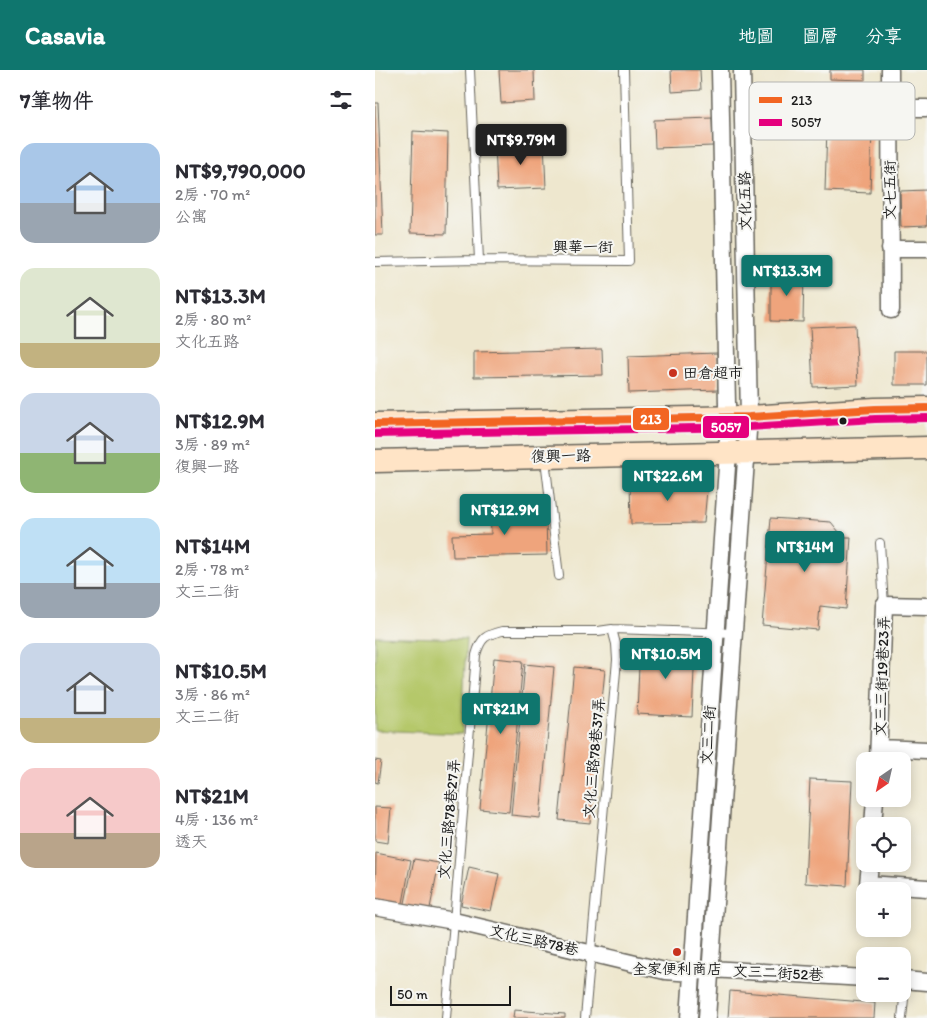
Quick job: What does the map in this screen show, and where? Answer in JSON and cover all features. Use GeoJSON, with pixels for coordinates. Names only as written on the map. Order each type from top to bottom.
{"type":"FeatureCollection","features":[{"type":"Feature","properties":{"kind":"main road"},"geometry":{"type":"LineString","coordinates":[[375,424],[738,417],[927,408]]}},
{"type":"Feature","properties":{"kind":"main road","name":"復興一路"},"geometry":{"type":"LineString","coordinates":[[375,461],[927,448]]}},
{"type":"Feature","properties":{"kind":"street","name":"文化五路"},"geometry":{"type":"LineString","coordinates":[[720,70],[738,417]]}},
{"type":"Feature","properties":{"kind":"street","name":"文化五路"},"geometry":{"type":"LineString","coordinates":[[737,453],[742,70]]}},
{"type":"Feature","properties":{"kind":"street","name":"文七五街"},"geometry":{"type":"LineString","coordinates":[[890,140],[891,310]]}},
{"type":"Feature","properties":{"kind":"street"},"geometry":{"type":"LineString","coordinates":[[890,249],[927,249]]}},
{"type":"Feature","properties":{"kind":"street","name":"文三二街"},"geometry":{"type":"LineString","coordinates":[[689,1018],[715,632],[737,453]]}},
{"type":"Feature","properties":{"kind":"street","name":"文三二街"},"geometry":{"type":"LineString","coordinates":[[707,1018],[734,633],[737,453]]}},
{"type":"Feature","properties":{"kind":"street"},"geometry":{"type":"LineString","coordinates":[[883,605],[927,606]]}},
{"type":"Feature","properties":{"kind":"street","name":"文三三街19巷23弄"},"geometry":{"type":"LineString","coordinates":[[879,752],[883,605]]}},
{"type":"Feature","properties":{"kind":"street"},"geometry":{"type":"LineString","coordinates":[[903,752],[927,750]]}},
{"type":"Feature","properties":{"kind":"street"},"geometry":{"type":"LineString","coordinates":[[869,872],[868,884],[927,888]]}},
{"type":"Feature","properties":{"kind":"street","name":"文化三路78巷"},"geometry":{"type":"LineString","coordinates":[[375,906],[454,921],[665,971],[692,973]]}},
{"type":"Feature","properties":{"kind":"street","name":"文三二街52巷"},"geometry":{"type":"LineString","coordinates":[[692,973],[711,969],[856,977]]}},
{"type":"Feature","properties":{"kind":"street"},"geometry":{"type":"LineString","coordinates":[[911,981],[927,982]]}},
{"type":"Feature","properties":{"kind":"lane"},"geometry":{"type":"LineString","coordinates":[[470,70],[479,260]]}},
{"type":"Feature","properties":{"kind":"lane","name":"興華一街"},"geometry":{"type":"LineString","coordinates":[[375,262],[479,260],[629,261],[624,70]]}},
{"type":"Feature","properties":{"kind":"lane"},"geometry":{"type":"LineString","coordinates":[[545,457],[559,576]]}},
{"type":"Feature","properties":{"kind":"lane"},"geometry":{"type":"LineString","coordinates":[[880,543],[883,605]]}},
{"type":"Feature","properties":{"kind":"lane"},"geometry":{"type":"LineString","coordinates":[[612,629],[734,633]]}},
{"type":"Feature","properties":{"kind":"lane","name":"文化三路78巷27弄"},"geometry":{"type":"LineString","coordinates":[[446,1018],[476,654],[479,643],[487,634],[502,631],[598,631],[612,629]]}},
{"type":"Feature","properties":{"kind":"lane","name":"文化三路78巷37弄"},"geometry":{"type":"LineString","coordinates":[[585,1018],[617,660],[616,644],[612,629]]}},
{"type":"Feature","properties":{"kind":"lane"},"geometry":{"type":"LineString","coordinates":[[902,1018],[903,1002]]}},
{"type":"Feature","properties":{"kind":"green space"},"geometry":{"type":"Polygon","coordinates":[[[375,636],[466,639],[462,734],[375,730],[375,636]]]}},
{"type":"Feature","properties":{"kind":"building"},"geometry":{"type":"Polygon","coordinates":[[[499,70],[534,70],[535,101],[501,103],[499,70]]]}},
{"type":"Feature","properties":{"kind":"building"},"geometry":{"type":"Polygon","coordinates":[[[671,70],[700,70],[701,90],[672,92],[671,70]]]}},
{"type":"Feature","properties":{"kind":"building"},"geometry":{"type":"Polygon","coordinates":[[[830,70],[865,70],[865,80],[830,79],[830,70]]]}},
{"type":"Feature","properties":{"kind":"building"},"geometry":{"type":"Polygon","coordinates":[[[375,103],[378,103],[383,235],[375,235],[375,103]]]}},
{"type":"Feature","properties":{"kind":"building"},"geometry":{"type":"Polygon","coordinates":[[[712,118],[713,146],[655,148],[654,120],[712,118]]]}},
{"type":"Feature","properties":{"kind":"building"},"geometry":{"type":"Polygon","coordinates":[[[413,131],[448,133],[446,234],[410,233],[413,131]]]}},
{"type":"Feature","properties":{"kind":"building"},"geometry":{"type":"Polygon","coordinates":[[[827,140],[872,140],[870,193],[825,191],[827,140]]]}},
{"type":"Feature","properties":{"kind":"building"},"geometry":{"type":"Polygon","coordinates":[[[544,142],[546,188],[497,190],[495,144],[544,142]]]}},
{"type":"Feature","properties":{"kind":"building"},"geometry":{"type":"Polygon","coordinates":[[[927,190],[927,226],[901,227],[900,191],[927,190]]]}},
{"type":"Feature","properties":{"kind":"building"},"geometry":{"type":"Polygon","coordinates":[[[771,272],[804,272],[803,322],[771,321],[771,272]]]}},
{"type":"Feature","properties":{"kind":"building"},"geometry":{"type":"Polygon","coordinates":[[[855,325],[858,385],[813,387],[810,327],[855,325]]]}},
{"type":"Feature","properties":{"kind":"building"},"geometry":{"type":"Polygon","coordinates":[[[602,349],[603,375],[474,377],[474,352],[602,349]]]}},
{"type":"Feature","properties":{"kind":"building"},"geometry":{"type":"Polygon","coordinates":[[[894,351],[927,351],[927,385],[894,385],[894,351]]]}},
{"type":"Feature","properties":{"kind":"building","name":"田倉超市"},"geometry":{"type":"Polygon","coordinates":[[[717,353],[718,390],[629,393],[628,356],[717,353]]]}},
{"type":"Feature","properties":{"kind":"building"},"geometry":{"type":"Polygon","coordinates":[[[708,479],[704,523],[631,524],[630,481],[708,479]]]}},
{"type":"Feature","properties":{"kind":"building"},"geometry":{"type":"Polygon","coordinates":[[[521,506],[522,518],[546,517],[547,555],[453,557],[452,535],[491,534],[490,507],[521,506]]]}},
{"type":"Feature","properties":{"kind":"building"},"geometry":{"type":"Polygon","coordinates":[[[771,518],[831,522],[843,537],[851,537],[846,609],[820,606],[818,630],[762,625],[771,518]]]}},
{"type":"Feature","properties":{"kind":"building"},"geometry":{"type":"Polygon","coordinates":[[[640,643],[695,646],[692,717],[637,714],[640,643]]]}},
{"type":"Feature","properties":{"kind":"building"},"geometry":{"type":"Polygon","coordinates":[[[494,658],[523,661],[509,812],[480,809],[494,658]]]}},
{"type":"Feature","properties":{"kind":"building"},"geometry":{"type":"Polygon","coordinates":[[[525,664],[554,667],[540,818],[511,815],[525,664]]]}},
{"type":"Feature","properties":{"kind":"building"},"geometry":{"type":"Polygon","coordinates":[[[574,667],[605,670],[590,823],[559,820],[574,667]]]}},
{"type":"Feature","properties":{"kind":"building"},"geometry":{"type":"Polygon","coordinates":[[[375,760],[381,761],[378,783],[375,782],[375,760]]]}},
{"type":"Feature","properties":{"kind":"building"},"geometry":{"type":"Polygon","coordinates":[[[810,779],[852,781],[847,886],[805,883],[810,779]]]}},
{"type":"Feature","properties":{"kind":"building"},"geometry":{"type":"Polygon","coordinates":[[[375,807],[391,808],[388,843],[375,841],[375,807]]]}},
{"type":"Feature","properties":{"kind":"building"},"geometry":{"type":"Polygon","coordinates":[[[376,853],[411,860],[402,908],[375,902],[376,853]]]}},
{"type":"Feature","properties":{"kind":"building"},"geometry":{"type":"Polygon","coordinates":[[[414,859],[439,863],[429,913],[404,908],[414,859]]]}},
{"type":"Feature","properties":{"kind":"building"},"geometry":{"type":"Polygon","coordinates":[[[469,867],[499,874],[491,911],[461,905],[469,867]]]}},
{"type":"Feature","properties":{"kind":"building"},"geometry":{"type":"Polygon","coordinates":[[[730,991],[875,1003],[874,1018],[728,1018],[730,991]]]}},
{"type":"Feature","properties":{"kind":"building"},"geometry":{"type":"Polygon","coordinates":[[[514,1010],[565,1014],[565,1018],[513,1018],[514,1010]]]}},
{"type":"Feature","properties":{"kind":"transit line","name":"213"},"geometry":{"type":"LineString","coordinates":[[375,424],[749,417],[875,409],[927,408]]}},
{"type":"Feature","properties":{"kind":"transit line","name":"5057"},"geometry":{"type":"LineString","coordinates":[[375,434],[749,427],[875,419],[927,418]]}},
{"type":"Feature","properties":{"kind":"place","name":"田倉超市"},"geometry":{"type":"Point","coordinates":[673,373]}},
{"type":"Feature","properties":{"kind":"place","name":"全家便利商店"},"geometry":{"type":"Point","coordinates":[677,952]}}]}
